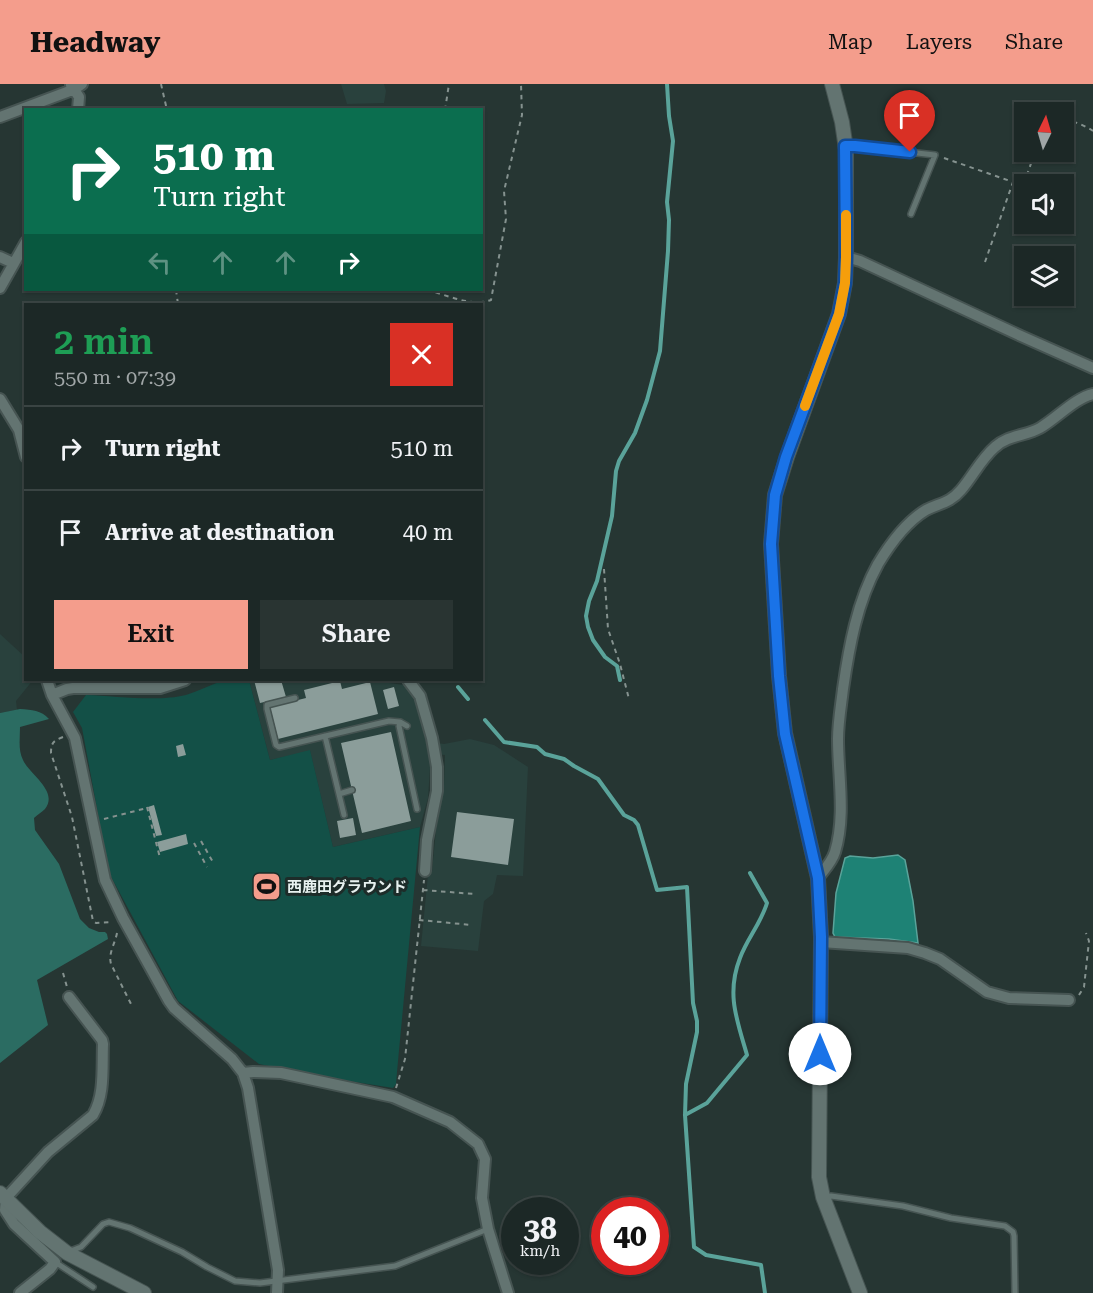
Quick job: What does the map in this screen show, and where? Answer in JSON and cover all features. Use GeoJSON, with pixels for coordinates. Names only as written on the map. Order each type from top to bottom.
{"type":"FeatureCollection","features":[{"type":"Feature","properties":{"kind":"street"},"geometry":{"type":"LineString","coordinates":[[832,84],[842,122],[845,146],[845,283],[839,314],[786,457],[775,495],[771,544],[785,734],[818,878],[821,942],[820,1186],[860,1293]]}},
{"type":"Feature","properties":{"kind":"street"},"geometry":{"type":"LineString","coordinates":[[0,117],[76,86],[78,108]]}},
{"type":"Feature","properties":{"kind":"street"},"geometry":{"type":"LineString","coordinates":[[0,288],[24,245]]}},
{"type":"Feature","properties":{"kind":"street"},"geometry":{"type":"LineString","coordinates":[[0,257],[13,263]]}},
{"type":"Feature","properties":{"kind":"street"},"geometry":{"type":"LineString","coordinates":[[846,257],[860,261],[1093,368]]}},
{"type":"Feature","properties":{"kind":"street"},"geometry":{"type":"LineString","coordinates":[[818,878],[834,853],[838,834],[841,804],[838,738],[849,647],[864,593],[878,564],[893,541],[909,524],[926,511],[944,503],[960,490],[995,447],[1012,436],[1038,430],[1082,397],[1093,394]]}},
{"type":"Feature","properties":{"kind":"street"},"geometry":{"type":"LineString","coordinates":[[0,399],[19,430],[24,449]]}},
{"type":"Feature","properties":{"kind":"street"},"geometry":{"type":"LineString","coordinates":[[47,681],[52,695],[75,738],[105,880],[120,920],[168,1001],[232,1059],[243,1073],[248,1088],[278,1270],[277,1287]]}},
{"type":"Feature","properties":{"kind":"street"},"geometry":{"type":"LineString","coordinates":[[52,695],[80,687],[160,688],[182,681]]}},
{"type":"Feature","properties":{"kind":"street"},"geometry":{"type":"LineString","coordinates":[[409,681],[420,696],[432,738],[437,767],[437,791],[427,840],[424,871]]}},
{"type":"Feature","properties":{"kind":"street"},"geometry":{"type":"LineString","coordinates":[[821,942],[908,948],[940,959],[987,992],[1009,998],[1069,1000]]}},
{"type":"Feature","properties":{"kind":"street"},"geometry":{"type":"LineString","coordinates":[[3,1195],[48,1152],[93,1115],[98,1107],[104,1044],[69,997]]}},
{"type":"Feature","properties":{"kind":"street"},"geometry":{"type":"LineString","coordinates":[[243,1073],[281,1073],[393,1097],[450,1122],[478,1143],[485,1159],[482,1198],[488,1229],[507,1293]]}},
{"type":"Feature","properties":{"kind":"street"},"geometry":{"type":"LineString","coordinates":[[3,1195],[40,1232],[67,1253],[144,1293]]}},
{"type":"Feature","properties":{"kind":"street"},"geometry":{"type":"LineString","coordinates":[[3,1195],[5,1210],[14,1224],[55,1262],[50,1269],[20,1293]]}},
{"type":"Feature","properties":{"kind":"lane"},"geometry":{"type":"LineString","coordinates":[[845,146],[935,155],[911,214]]}},
{"type":"Feature","properties":{"kind":"lane"},"geometry":{"type":"LineString","coordinates":[[295,698],[267,705],[276,745],[279,747],[389,721],[400,722],[407,726]]}},
{"type":"Feature","properties":{"kind":"lane"},"geometry":{"type":"LineString","coordinates":[[400,722],[417,808]]}},
{"type":"Feature","properties":{"kind":"lane"},"geometry":{"type":"LineString","coordinates":[[325,736],[344,815]]}},
{"type":"Feature","properties":{"kind":"lane"},"geometry":{"type":"LineString","coordinates":[[339,794],[352,790]]}},
{"type":"Feature","properties":{"kind":"lane"},"geometry":{"type":"LineString","coordinates":[[823,1197],[831,1196],[903,1206],[951,1218],[1005,1226],[1013,1232],[1014,1236],[1015,1293]]}},
{"type":"Feature","properties":{"kind":"lane"},"geometry":{"type":"LineString","coordinates":[[67,1253],[81,1247],[103,1224],[109,1222],[130,1228],[182,1252],[236,1281],[277,1287],[395,1266],[488,1229]]}},
{"type":"Feature","properties":{"kind":"lane"},"geometry":{"type":"LineString","coordinates":[[55,1262],[93,1287]]}},
{"type":"Feature","properties":{"kind":"path"},"geometry":{"type":"LineString","coordinates":[[161,84],[167,108]]}},
{"type":"Feature","properties":{"kind":"path"},"geometry":{"type":"LineString","coordinates":[[445,108],[449,84]]}},
{"type":"Feature","properties":{"kind":"path"},"geometry":{"type":"LineString","coordinates":[[431,291],[471,302],[491,300],[506,219],[504,191],[522,115],[521,84]]}},
{"type":"Feature","properties":{"kind":"path"},"geometry":{"type":"LineString","coordinates":[[1074,122],[1093,131]]}},
{"type":"Feature","properties":{"kind":"path"},"geometry":{"type":"LineString","coordinates":[[935,155],[1020,183],[1027,175],[1032,162]]}},
{"type":"Feature","properties":{"kind":"path"},"geometry":{"type":"LineString","coordinates":[[985,262],[1012,182]]}},
{"type":"Feature","properties":{"kind":"path"},"geometry":{"type":"LineString","coordinates":[[604,569],[608,629],[629,699]]}},
{"type":"Feature","properties":{"kind":"path"},"geometry":{"type":"LineString","coordinates":[[72,732],[54,741],[51,745],[51,753],[72,817],[93,921],[99,923],[120,920],[109,959],[132,1006]]}},
{"type":"Feature","properties":{"kind":"path"},"geometry":{"type":"LineString","coordinates":[[101,819],[147,808],[160,858]]}},
{"type":"Feature","properties":{"kind":"path"},"geometry":{"type":"LineString","coordinates":[[201,841],[214,864]]}},
{"type":"Feature","properties":{"kind":"path"},"geometry":{"type":"LineString","coordinates":[[194,843],[207,867]]}},
{"type":"Feature","properties":{"kind":"path"},"geometry":{"type":"LineString","coordinates":[[393,1097],[405,1059],[424,871]]}},
{"type":"Feature","properties":{"kind":"path"},"geometry":{"type":"LineString","coordinates":[[423,890],[474,894]]}},
{"type":"Feature","properties":{"kind":"path"},"geometry":{"type":"LineString","coordinates":[[419,920],[472,925]]}},
{"type":"Feature","properties":{"kind":"path"},"geometry":{"type":"LineString","coordinates":[[1069,1000],[1082,993],[1084,987],[1089,941],[1086,933]]}},
{"type":"Feature","properties":{"kind":"path"},"geometry":{"type":"LineString","coordinates":[[63,973],[69,997]]}},
{"type":"Feature","properties":{"kind":"shaded area"},"geometry":{"type":"Polygon","coordinates":[[[341,84],[384,84],[386,91],[384,103],[347,104],[341,84]]]}},
{"type":"Feature","properties":{"kind":"shaded area"},"geometry":{"type":"Polygon","coordinates":[[[0,634],[24,656],[24,681],[32,681],[16,701],[17,710],[0,713],[0,634]]]}},
{"type":"Feature","properties":{"kind":"shaded area","name":"西鹿田グラウンド"},"geometry":{"type":"Polygon","coordinates":[[[222,681],[249,681],[270,760],[310,750],[333,847],[420,827],[396,1084],[393,1088],[259,1064],[178,1001],[109,873],[82,728],[73,712],[86,695],[150,698],[175,697],[222,681]]]}},
{"type":"Feature","properties":{"kind":"shaded area"},"geometry":{"type":"Polygon","coordinates":[[[249,681],[375,681],[411,686],[427,741],[444,744],[470,739],[494,745],[528,767],[523,876],[497,875],[493,894],[484,901],[478,951],[421,946],[428,875],[432,871],[444,785],[445,755],[431,754],[428,798],[420,827],[333,847],[310,751],[270,760],[249,681]]]}},
{"type":"Feature","properties":{"kind":"shaded area"},"geometry":{"type":"Polygon","coordinates":[[[20,709],[39,712],[49,719],[20,727],[21,756],[42,783],[48,796],[45,809],[34,818],[35,830],[59,864],[80,919],[89,928],[105,932],[108,939],[37,980],[48,1025],[0,1063],[0,713],[20,709]]]}},
{"type":"Feature","properties":{"kind":"shaded area"},"geometry":{"type":"Polygon","coordinates":[[[898,855],[905,860],[918,943],[889,939],[835,937],[833,933],[836,893],[845,858],[898,855]]]}},
{"type":"Feature","properties":{"kind":"building"},"geometry":{"type":"Polygon","coordinates":[[[254,681],[281,681],[286,697],[260,703],[254,681]]]}},
{"type":"Feature","properties":{"kind":"building"},"geometry":{"type":"Polygon","coordinates":[[[340,681],[342,689],[370,682],[378,714],[278,739],[270,707],[306,698],[304,690],[340,681]]]}},
{"type":"Feature","properties":{"kind":"building"},"geometry":{"type":"Polygon","coordinates":[[[394,687],[399,706],[388,709],[383,690],[394,687]]]}},
{"type":"Feature","properties":{"kind":"building"},"geometry":{"type":"Polygon","coordinates":[[[391,732],[411,821],[362,833],[341,743],[391,732]]]}},
{"type":"Feature","properties":{"kind":"building"},"geometry":{"type":"Polygon","coordinates":[[[183,744],[186,755],[178,757],[176,746],[183,744]]]}},
{"type":"Feature","properties":{"kind":"building"},"geometry":{"type":"Polygon","coordinates":[[[154,805],[162,835],[156,836],[148,807],[154,805]]]}},
{"type":"Feature","properties":{"kind":"building"},"geometry":{"type":"Polygon","coordinates":[[[457,812],[514,819],[508,865],[451,857],[457,812]]]}},
{"type":"Feature","properties":{"kind":"building"},"geometry":{"type":"Polygon","coordinates":[[[353,818],[356,835],[340,838],[337,821],[353,818]]]}},
{"type":"Feature","properties":{"kind":"building"},"geometry":{"type":"Polygon","coordinates":[[[186,834],[188,844],[160,852],[157,842],[186,834]]]}},
{"type":"Feature","properties":{"kind":"waterway"},"geometry":{"type":"LineString","coordinates":[[620,680],[617,666],[605,657],[593,640],[586,616],[597,581],[612,516],[616,471],[635,433],[647,400],[660,351],[668,251],[667,202],[673,141],[667,84]]}},
{"type":"Feature","properties":{"kind":"waterway"},"geometry":{"type":"LineString","coordinates":[[458,687],[468,699]]}},
{"type":"Feature","properties":{"kind":"waterway"},"geometry":{"type":"LineString","coordinates":[[485,720],[504,742],[537,747],[545,754],[564,759],[598,779],[624,815],[638,825],[657,890],[687,887],[693,1003],[697,1021],[697,1032],[686,1084],[685,1115],[694,1247],[706,1255],[761,1265],[765,1293]]}},
{"type":"Feature","properties":{"kind":"waterway"},"geometry":{"type":"LineString","coordinates":[[685,1115],[707,1103],[747,1055],[734,1007],[734,983],[740,958],[767,903],[750,873]]}},
{"type":"Feature","properties":{"kind":"slow traffic"},"geometry":{"type":"LineString","coordinates":[[805,406],[839,314],[845,283],[846,215]]}},
{"type":"Feature","properties":{"kind":"place","name":"西鹿田グラウンド"},"geometry":{"type":"Point","coordinates":[266,887]}},
{"type":"Feature","properties":{"kind":"route"},"geometry":{"type":"LineString","coordinates":[[820,1054],[821,937],[818,878],[785,734],[771,544],[775,495],[786,457],[839,314],[845,283],[846,257],[845,146],[910,152]]}}]}
